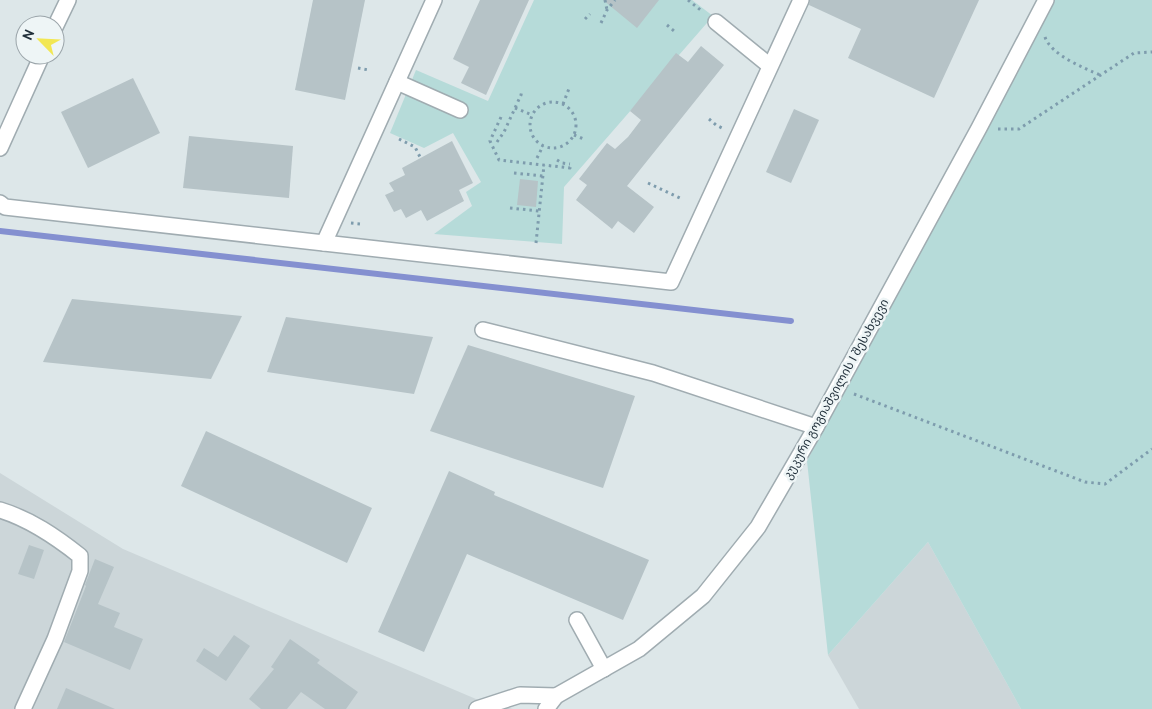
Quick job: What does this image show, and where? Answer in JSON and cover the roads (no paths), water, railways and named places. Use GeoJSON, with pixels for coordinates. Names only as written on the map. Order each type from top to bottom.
{"type":"FeatureCollection","features":[{"type":"Feature","properties":{"kind":"street"},"geometry":{"type":"LineString","coordinates":[[61,15],[68,0]]}},
{"type":"Feature","properties":{"kind":"street"},"geometry":{"type":"LineString","coordinates":[[324,243],[434,0]]}},
{"type":"Feature","properties":{"kind":"street"},"geometry":{"type":"LineString","coordinates":[[0,203],[5,208],[671,282],[801,0]]}},
{"type":"Feature","properties":{"kind":"street","name":"კუკური გოგიაშვილის I შესახვევი"},"geometry":{"type":"LineString","coordinates":[[546,709],[556,696],[639,649],[703,596],[758,527],[816,427],[979,128],[1046,0]]}},
{"type":"Feature","properties":{"kind":"street"},"geometry":{"type":"LineString","coordinates":[[716,22],[770,66]]}},
{"type":"Feature","properties":{"kind":"street"},"geometry":{"type":"LineString","coordinates":[[0,148],[37,65]]}},
{"type":"Feature","properties":{"kind":"street"},"geometry":{"type":"LineString","coordinates":[[397,82],[460,110]]}},
{"type":"Feature","properties":{"kind":"street"},"geometry":{"type":"LineString","coordinates":[[483,330],[652,373],[816,427]]}},
{"type":"Feature","properties":{"kind":"street"},"geometry":{"type":"LineString","coordinates":[[0,510],[25,519],[61,541],[80,556],[80,571],[55,639],[23,709]]}},
{"type":"Feature","properties":{"kind":"street"},"geometry":{"type":"LineString","coordinates":[[577,620],[604,669]]}},
{"type":"Feature","properties":{"kind":"street"},"geometry":{"type":"LineString","coordinates":[[477,709],[520,695],[556,696]]}},
{"type":"Feature","properties":{"kind":"waterway"},"geometry":{"type":"LineString","coordinates":[[0,231],[791,321]]}}]}
